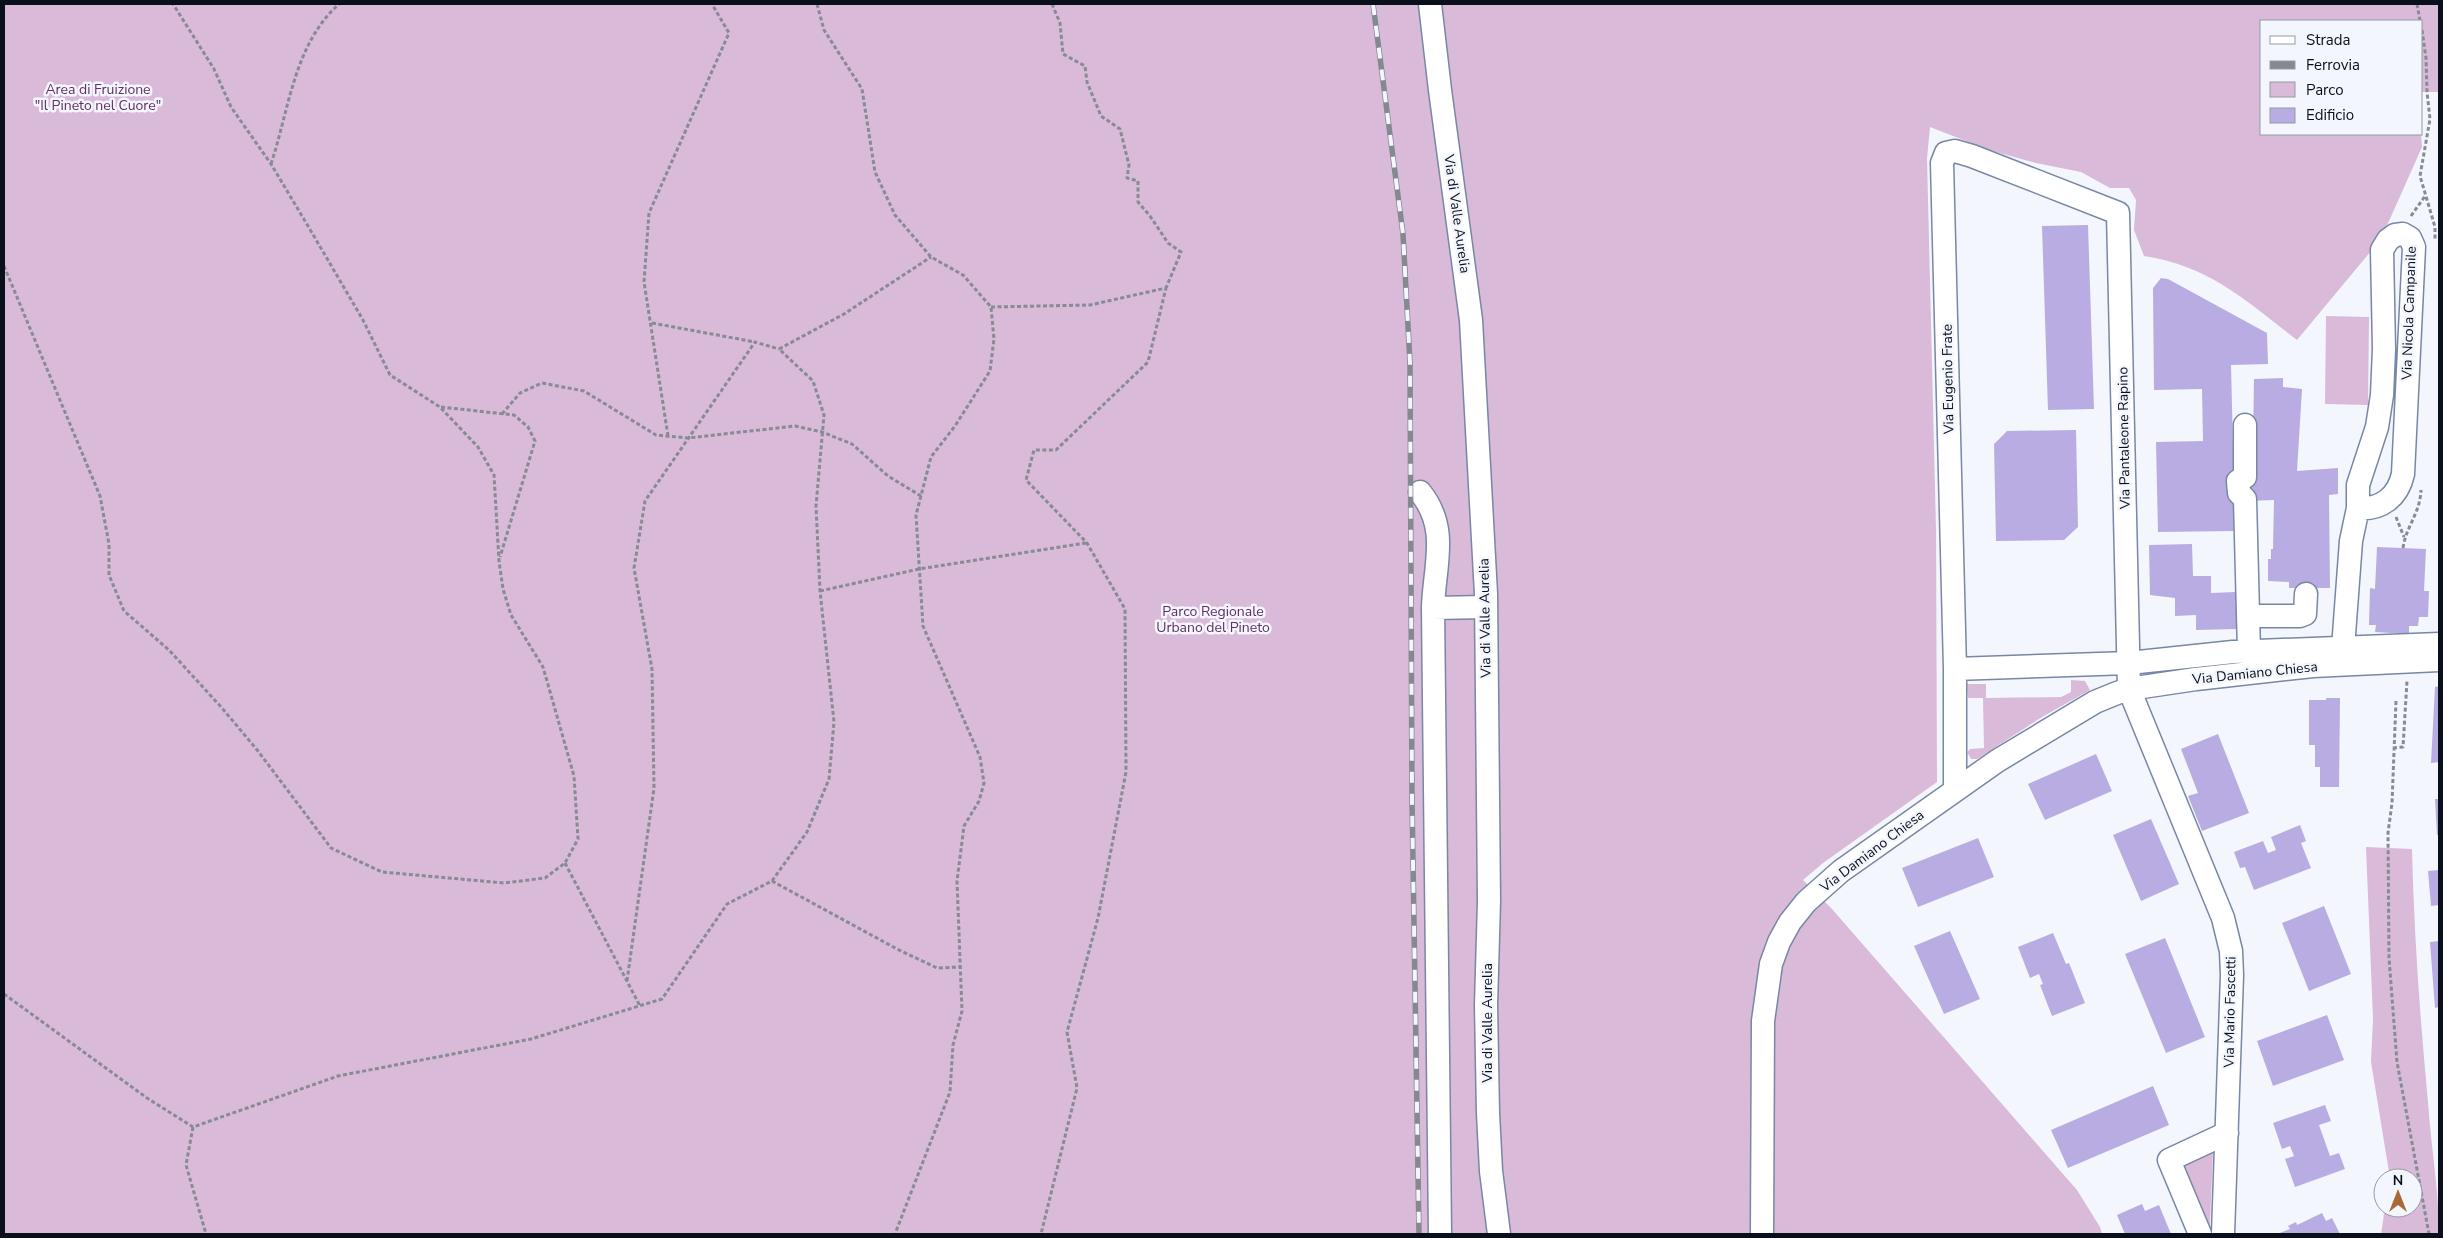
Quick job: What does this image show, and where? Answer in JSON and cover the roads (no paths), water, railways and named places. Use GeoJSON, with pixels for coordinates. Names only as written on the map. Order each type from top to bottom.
{"type":"FeatureCollection","features":[{"type":"Feature","properties":{"kind":"street","name":"Via di Valle Aurelia"},"geometry":{"type":"LineString","coordinates":[[1430,4],[1471,320],[1486,607],[1489,901],[1486,1004],[1488,1113],[1491,1171],[1499,1234]]}},
{"type":"Feature","properties":{"kind":"street","name":"Via Eugenio Frate"},"geometry":{"type":"LineString","coordinates":[[1955,789],[1955,669],[1944,158],[1946,153],[1955,151],[1966,153],[2118,213]]}},
{"type":"Feature","properties":{"kind":"street","name":"Via Pantaleone Rapino"},"geometry":{"type":"LineString","coordinates":[[2118,213],[2129,663]]}},
{"type":"Feature","properties":{"kind":"street","name":"Via Nicola Campanile"},"geometry":{"type":"LineString","coordinates":[[2343,648],[2352,541],[2358,508],[2358,485],[2377,428],[2382,396],[2384,349],[2382,250],[2392,237],[2403,234],[2410,238],[2414,247],[2403,474],[2398,490],[2387,502],[2373,508],[2358,508]]}},
{"type":"Feature","properties":{"kind":"street"},"geometry":{"type":"LineString","coordinates":[[2245,425],[2245,477],[2238,482],[2239,493],[2245,499],[2249,651]]}},
{"type":"Feature","properties":{"kind":"street"},"geometry":{"type":"LineString","coordinates":[[1420,492],[1435,514],[1438,529],[1433,608],[1440,1234]]}},
{"type":"Feature","properties":{"kind":"street"},"geometry":{"type":"LineString","coordinates":[[2248,616],[2300,616],[2305,614],[2306,594]]}},
{"type":"Feature","properties":{"kind":"street"},"geometry":{"type":"LineString","coordinates":[[1433,608],[1486,607]]}},
{"type":"Feature","properties":{"kind":"street"},"geometry":{"type":"LineString","coordinates":[[2382,654],[2439,644]]}},
{"type":"Feature","properties":{"kind":"street","name":"Via Damiano Chiesa"},"geometry":{"type":"LineString","coordinates":[[1955,669],[2166,661],[2249,651],[2343,648],[2382,654]]}},
{"type":"Feature","properties":{"kind":"street"},"geometry":{"type":"LineString","coordinates":[[2382,654],[2439,660]]}},
{"type":"Feature","properties":{"kind":"street","name":"Via Damiano Chiesa"},"geometry":{"type":"LineString","coordinates":[[2129,688],[2276,670],[2382,654]]}},
{"type":"Feature","properties":{"kind":"street","name":"Via Damiano Chiesa"},"geometry":{"type":"LineString","coordinates":[[1762,1234],[1763,1021],[1769,975],[1776,947],[1790,922],[1806,902],[1827,884],[1882,840],[1955,789],[2037,735],[2095,702],[2129,688],[2166,661]]}},
{"type":"Feature","properties":{"kind":"street"},"geometry":{"type":"LineString","coordinates":[[2129,663],[2129,688]]}},
{"type":"Feature","properties":{"kind":"street","name":"Via Mario Fascetti"},"geometry":{"type":"LineString","coordinates":[[2129,688],[2228,934],[2232,975],[2223,1234]]}},
{"type":"Feature","properties":{"kind":"street"},"geometry":{"type":"LineString","coordinates":[[2200,1234],[2169,1160],[2227,1133]]}},
{"type":"Feature","properties":{"kind":"railway"},"geometry":{"type":"LineString","coordinates":[[1373,4],[1403,234],[1410,363],[1412,800],[1419,1234]]}},
{"type":"Feature","properties":{"kind":"park label","name":"Area di Fruizione \"Il Pineto nel Cuore\""},"geometry":{"type":"Point","coordinates":[98,98]}},
{"type":"Feature","properties":{"kind":"park label","name":"Parco Regionale Urbano del Pineto"},"geometry":{"type":"Point","coordinates":[1213,620]}}]}
